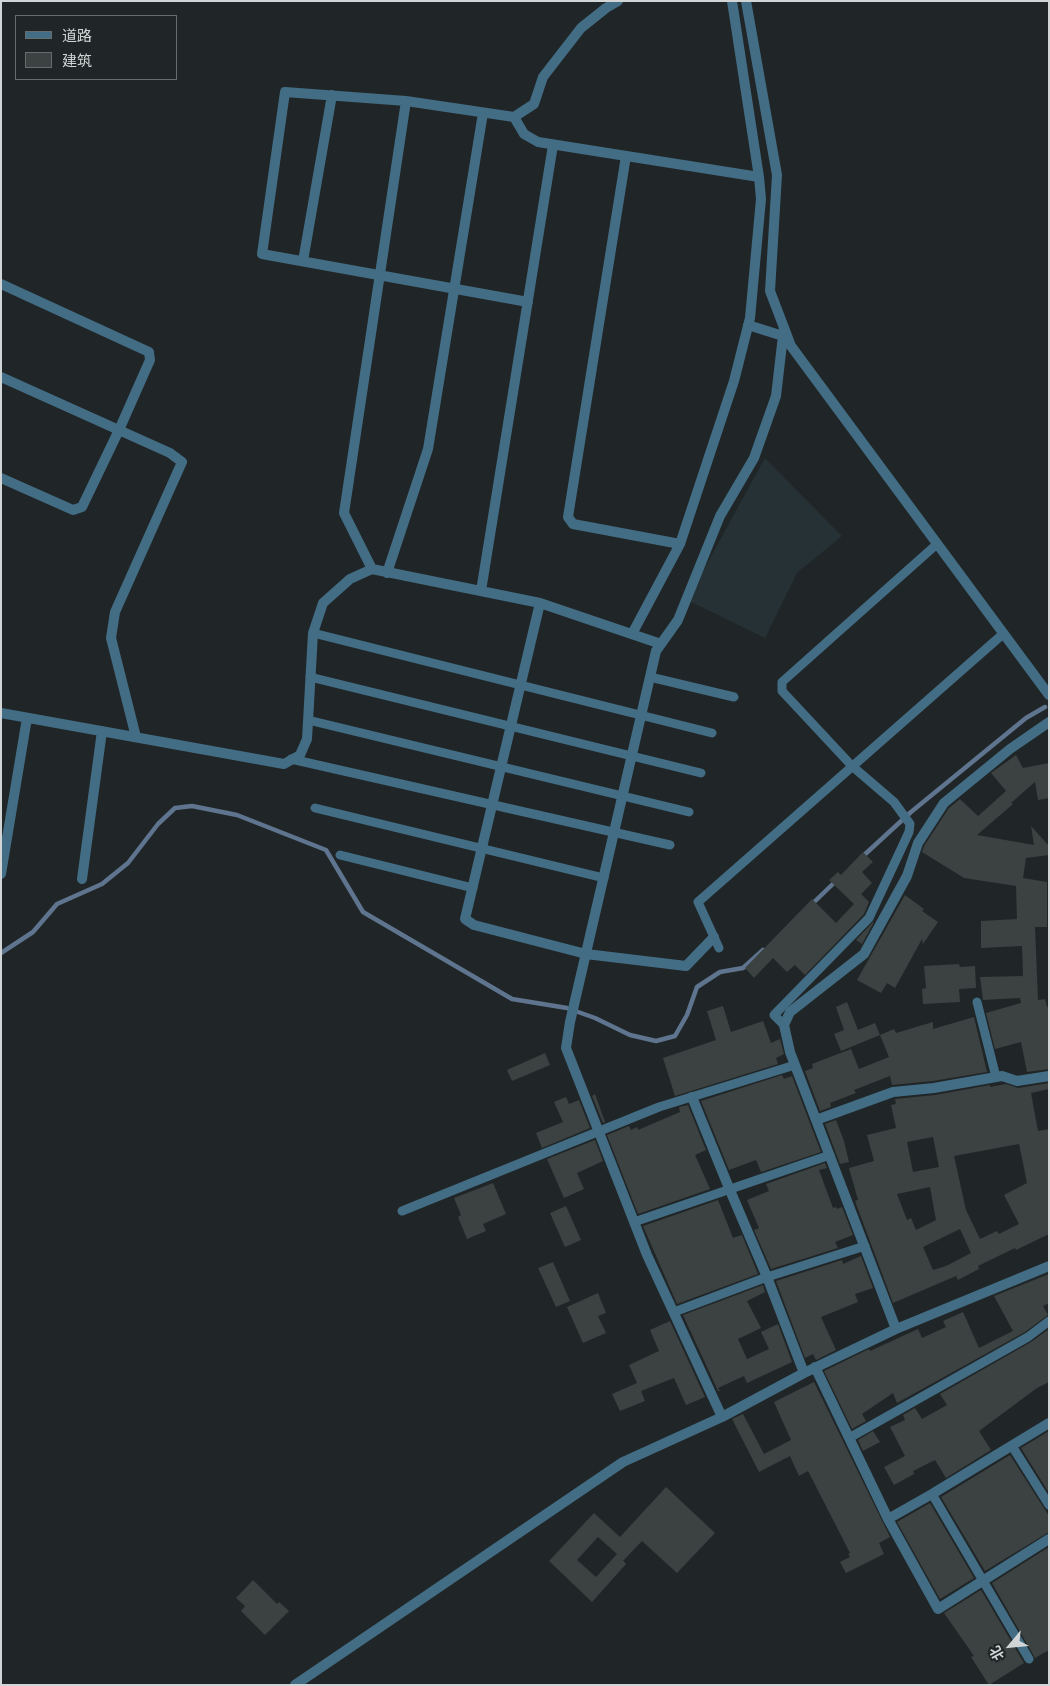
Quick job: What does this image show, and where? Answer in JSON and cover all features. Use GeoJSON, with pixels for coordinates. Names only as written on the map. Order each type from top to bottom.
{"type":"FeatureCollection","features":[{"type":"Feature","properties":{"kind":"street"},"geometry":{"type":"LineString","coordinates":[[528,302],[262,254],[285,92],[406,101],[514,117],[534,104],[543,77],[582,28],[606,8],[618,1]]}},
{"type":"Feature","properties":{"kind":"street"},"geometry":{"type":"LineString","coordinates":[[632,634],[680,544],[734,381],[750,318],[761,199],[760,177],[732,1]]}},
{"type":"Feature","properties":{"kind":"street"},"geometry":{"type":"LineString","coordinates":[[746,1],[776,175],[770,291],[783,332],[791,346],[1049,696]]}},
{"type":"Feature","properties":{"kind":"street"},"geometry":{"type":"LineString","coordinates":[[302,261],[332,96]]}},
{"type":"Feature","properties":{"kind":"street"},"geometry":{"type":"LineString","coordinates":[[372,570],[344,513],[406,101]]}},
{"type":"Feature","properties":{"kind":"street"},"geometry":{"type":"LineString","coordinates":[[388,572],[428,449],[483,113]]}},
{"type":"Feature","properties":{"kind":"street"},"geometry":{"type":"LineString","coordinates":[[514,117],[524,134],[538,142],[760,177]]}},
{"type":"Feature","properties":{"kind":"street"},"geometry":{"type":"LineString","coordinates":[[481,591],[553,145]]}},
{"type":"Feature","properties":{"kind":"street"},"geometry":{"type":"LineString","coordinates":[[626,156],[568,517],[573,524],[680,544]]}},
{"type":"Feature","properties":{"kind":"street"},"geometry":{"type":"LineString","coordinates":[[1,284],[149,352],[150,360],[82,507],[72,510],[1,478]]}},
{"type":"Feature","properties":{"kind":"street"},"geometry":{"type":"LineString","coordinates":[[748,325],[783,332]]}},
{"type":"Feature","properties":{"kind":"street"},"geometry":{"type":"LineString","coordinates":[[722,1416],[647,1255],[566,1048],[570,1022],[656,651],[678,620],[720,516],[754,458],[776,396],[783,332]]}},
{"type":"Feature","properties":{"kind":"street"},"geometry":{"type":"LineString","coordinates":[[1,377],[170,453],[182,462],[115,612],[111,638],[136,737]]}},
{"type":"Feature","properties":{"kind":"street"},"geometry":{"type":"LineString","coordinates":[[1,713],[284,764],[300,755],[307,739],[312,633],[323,603],[350,579],[372,570],[540,603],[661,644]]}},
{"type":"Feature","properties":{"kind":"street"},"geometry":{"type":"LineString","coordinates":[[540,603],[465,919],[474,925],[586,954],[686,966],[714,937]]}},
{"type":"Feature","properties":{"kind":"street"},"geometry":{"type":"LineString","coordinates":[[1,874],[28,718]]}},
{"type":"Feature","properties":{"kind":"street"},"geometry":{"type":"LineString","coordinates":[[896,1329],[790,1052],[784,1025],[790,1012],[864,954],[907,876],[918,843],[944,803],[1010,749],[1049,722]]}},
{"type":"Feature","properties":{"kind":"street"},"geometry":{"type":"LineString","coordinates":[[82,879],[102,731]]}},
{"type":"Feature","properties":{"kind":"street"},"geometry":{"type":"LineString","coordinates":[[816,1120],[893,1092],[934,1088],[1002,1076],[1017,1081],[1049,1076]]}},
{"type":"Feature","properties":{"kind":"street"},"geometry":{"type":"LineString","coordinates":[[692,1097],[767,1277],[804,1373]]}},
{"type":"Feature","properties":{"kind":"street"},"geometry":{"type":"LineString","coordinates":[[295,1685],[623,1462],[722,1416],[804,1373],[896,1329],[1049,1266]]}},
{"type":"Feature","properties":{"kind":"street"},"geometry":{"type":"LineString","coordinates":[[815,1368],[888,1519],[938,1609],[1049,1539]]}},
{"type":"Feature","properties":{"kind":"street"},"geometry":{"type":"LineString","coordinates":[[888,1519],[1049,1422]]}},
{"type":"Feature","properties":{"kind":"lane"},"geometry":{"type":"LineString","coordinates":[[784,1025],[774,1014],[869,918],[909,832],[910,824],[894,802],[852,766],[782,691],[782,682],[937,544]]}},
{"type":"Feature","properties":{"kind":"lane"},"geometry":{"type":"LineString","coordinates":[[312,633],[712,733]]}},
{"type":"Feature","properties":{"kind":"lane"},"geometry":{"type":"LineString","coordinates":[[719,948],[698,902],[1002,634]]}},
{"type":"Feature","properties":{"kind":"lane"},"geometry":{"type":"LineString","coordinates":[[310,677],[701,773]]}},
{"type":"Feature","properties":{"kind":"lane"},"geometry":{"type":"LineString","coordinates":[[650,677],[734,697]]}},
{"type":"Feature","properties":{"kind":"lane"},"geometry":{"type":"LineString","coordinates":[[308,720],[689,812]]}},
{"type":"Feature","properties":{"kind":"lane"},"geometry":{"type":"LineString","coordinates":[[291,760],[670,845]]}},
{"type":"Feature","properties":{"kind":"lane"},"geometry":{"type":"LineString","coordinates":[[315,808],[604,878]]}},
{"type":"Feature","properties":{"kind":"lane"},"geometry":{"type":"LineString","coordinates":[[340,855],[473,888]]}},
{"type":"Feature","properties":{"kind":"lane"},"geometry":{"type":"LineString","coordinates":[[977,1002],[996,1077]]}},
{"type":"Feature","properties":{"kind":"lane"},"geometry":{"type":"LineString","coordinates":[[402,1211],[598,1130],[659,1107],[795,1065]]}},
{"type":"Feature","properties":{"kind":"lane"},"geometry":{"type":"LineString","coordinates":[[634,1222],[830,1155]]}},
{"type":"Feature","properties":{"kind":"lane"},"geometry":{"type":"LineString","coordinates":[[674,1312],[767,1277],[865,1246]]}},
{"type":"Feature","properties":{"kind":"lane"},"geometry":{"type":"LineString","coordinates":[[849,1438],[1028,1338],[1049,1321]]}},
{"type":"Feature","properties":{"kind":"lane"},"geometry":{"type":"LineString","coordinates":[[1012,1446],[1049,1505]]}},
{"type":"Feature","properties":{"kind":"lane"},"geometry":{"type":"LineString","coordinates":[[932,1494],[1029,1659]]}},
{"type":"Feature","properties":{"kind":"shaded area"},"geometry":{"type":"Polygon","coordinates":[[[765,458],[842,536],[797,573],[765,638],[687,600],[765,458]]]}},
{"type":"Feature","properties":{"kind":"building"},"geometry":{"type":"Polygon","coordinates":[[[1016,755],[1023,768],[1049,763],[1049,798],[1038,800],[1035,782],[977,835],[1034,845],[1031,826],[1049,846],[1049,855],[1026,858],[1023,878],[1047,882],[1047,927],[1035,927],[1038,1000],[1045,999],[1047,1007],[1049,1007],[1049,1069],[1027,1072],[1021,1042],[995,1049],[986,1013],[1021,1003],[1020,998],[983,1000],[980,977],[1023,976],[1022,946],[981,948],[981,921],[1017,919],[1016,886],[964,878],[922,852],[949,808],[960,799],[978,816],[1006,791],[991,773],[1016,755]]]}},
{"type":"Feature","properties":{"kind":"building"},"geometry":{"type":"Polygon","coordinates":[[[863,852],[873,862],[862,872],[872,883],[861,894],[869,902],[864,914],[805,975],[795,965],[787,972],[773,958],[754,978],[745,968],[812,899],[836,923],[854,904],[829,880],[838,872],[841,875],[863,852]]]}},
{"type":"Feature","properties":{"kind":"building"},"geometry":{"type":"Polygon","coordinates":[[[905,895],[924,909],[922,911],[938,922],[923,944],[922,939],[895,988],[887,983],[881,993],[857,980],[905,895]]]}},
{"type":"Feature","properties":{"kind":"building"},"geometry":{"type":"Polygon","coordinates":[[[873,922],[862,944],[856,940],[873,922]]]}},
{"type":"Feature","properties":{"kind":"building"},"geometry":{"type":"Polygon","coordinates":[[[959,964],[960,967],[975,966],[976,988],[959,989],[960,1002],[923,1004],[922,989],[926,988],[924,966],[959,964]]]}},
{"type":"Feature","properties":{"kind":"building"},"geometry":{"type":"Polygon","coordinates":[[[847,1002],[858,1030],[875,1023],[880,1035],[841,1051],[834,1034],[844,1030],[836,1007],[847,1002]]]}},
{"type":"Feature","properties":{"kind":"building"},"geometry":{"type":"Polygon","coordinates":[[[723,1006],[731,1032],[763,1021],[771,1043],[780,1039],[784,1054],[776,1058],[778,1064],[675,1096],[663,1058],[716,1040],[707,1011],[723,1006]]]}},
{"type":"Feature","properties":{"kind":"building"},"geometry":{"type":"Polygon","coordinates":[[[974,1017],[987,1072],[933,1081],[892,1085],[890,1076],[854,1090],[856,1093],[830,1103],[831,1107],[820,1111],[805,1071],[813,1068],[812,1064],[851,1049],[859,1069],[889,1057],[880,1035],[894,1029],[896,1033],[933,1022],[933,1029],[974,1017]]]}},
{"type":"Feature","properties":{"kind":"building"},"geometry":{"type":"Polygon","coordinates":[[[545,1053],[550,1065],[512,1081],[507,1070],[545,1053]]]}},
{"type":"Feature","properties":{"kind":"building"},"geometry":{"type":"Polygon","coordinates":[[[782,1075],[784,1079],[792,1076],[821,1152],[761,1172],[756,1160],[729,1170],[701,1101],[782,1075]]]}},
{"type":"Feature","properties":{"kind":"building"},"geometry":{"type":"Polygon","coordinates":[[[1049,1083],[1049,1089],[1031,1093],[1038,1131],[1049,1129],[1049,1234],[978,1266],[979,1269],[958,1280],[956,1276],[893,1303],[855,1201],[858,1200],[849,1168],[874,1161],[867,1135],[896,1128],[891,1105],[896,1104],[895,1099],[935,1095],[990,1085],[990,1087],[1006,1084],[1018,1088],[1049,1083]],[[933,1137],[907,1142],[913,1172],[939,1167],[933,1137]],[[1019,1144],[954,1156],[966,1210],[980,1239],[997,1231],[999,1234],[1019,1224],[1004,1195],[1027,1183],[1019,1144]],[[930,1187],[897,1194],[907,1220],[911,1218],[916,1230],[936,1220],[930,1187]],[[960,1229],[923,1247],[933,1270],[946,1266],[971,1253],[960,1229]]]}},
{"type":"Feature","properties":{"kind":"building"},"geometry":{"type":"Polygon","coordinates":[[[595,1094],[605,1122],[603,1123],[592,1096],[595,1094]]]}},
{"type":"Feature","properties":{"kind":"building"},"geometry":{"type":"Polygon","coordinates":[[[566,1097],[569,1104],[579,1100],[590,1128],[542,1148],[536,1133],[563,1122],[554,1102],[566,1097]]]}},
{"type":"Feature","properties":{"kind":"building"},"geometry":{"type":"Polygon","coordinates":[[[688,1105],[706,1150],[695,1155],[710,1189],[638,1214],[607,1135],[629,1126],[631,1130],[637,1127],[638,1130],[680,1112],[679,1107],[688,1105]]]}},
{"type":"Feature","properties":{"kind":"building"},"geometry":{"type":"Polygon","coordinates":[[[836,1120],[849,1162],[840,1164],[825,1124],[836,1120]]]}},
{"type":"Feature","properties":{"kind":"building"},"geometry":{"type":"Polygon","coordinates":[[[595,1140],[603,1161],[577,1173],[584,1189],[564,1198],[547,1159],[595,1140]]]}},
{"type":"Feature","properties":{"kind":"building"},"geometry":{"type":"Polygon","coordinates":[[[825,1163],[827,1168],[819,1170],[833,1208],[842,1207],[853,1235],[835,1242],[838,1248],[771,1269],[754,1230],[759,1228],[747,1200],[769,1191],[766,1184],[825,1163]]]}},
{"type":"Feature","properties":{"kind":"building"},"geometry":{"type":"Polygon","coordinates":[[[493,1183],[506,1214],[483,1224],[486,1231],[467,1239],[458,1217],[461,1215],[454,1198],[493,1183]]]}},
{"type":"Feature","properties":{"kind":"building"},"geometry":{"type":"Polygon","coordinates":[[[718,1200],[733,1238],[742,1235],[758,1274],[677,1304],[643,1226],[718,1200]]]}},
{"type":"Feature","properties":{"kind":"building"},"geometry":{"type":"Polygon","coordinates":[[[566,1206],[581,1240],[565,1247],[550,1213],[566,1206]]]}},
{"type":"Feature","properties":{"kind":"building"},"geometry":{"type":"Polygon","coordinates":[[[861,1256],[873,1288],[855,1294],[858,1302],[821,1317],[836,1350],[816,1360],[813,1354],[805,1358],[776,1281],[842,1260],[843,1264],[861,1256]]]}},
{"type":"Feature","properties":{"kind":"building"},"geometry":{"type":"Polygon","coordinates":[[[553,1262],[570,1301],[556,1307],[538,1268],[553,1262]]]}},
{"type":"Feature","properties":{"kind":"building"},"geometry":{"type":"Polygon","coordinates":[[[1049,1274],[1049,1303],[1043,1306],[1048,1315],[1025,1332],[897,1403],[893,1393],[862,1414],[866,1421],[852,1429],[824,1371],[869,1349],[870,1351],[918,1329],[922,1338],[946,1327],[943,1321],[963,1312],[979,1348],[1013,1331],[994,1296],[1049,1274]]]}},
{"type":"Feature","properties":{"kind":"building"},"geometry":{"type":"Polygon","coordinates":[[[763,1285],[765,1292],[747,1301],[761,1328],[738,1339],[747,1359],[769,1349],[761,1332],[778,1324],[792,1362],[747,1383],[744,1376],[718,1388],[720,1391],[718,1391],[683,1315],[763,1285]]]}},
{"type":"Feature","properties":{"kind":"building"},"geometry":{"type":"Polygon","coordinates":[[[598,1293],[606,1313],[598,1316],[606,1333],[583,1343],[567,1307],[598,1293]]]}},
{"type":"Feature","properties":{"kind":"building"},"geometry":{"type":"Polygon","coordinates":[[[670,1321],[705,1397],[686,1405],[674,1378],[641,1391],[645,1401],[620,1411],[612,1394],[637,1383],[629,1365],[659,1351],[650,1330],[670,1321]]]}},
{"type":"Feature","properties":{"kind":"building"},"geometry":{"type":"Polygon","coordinates":[[[1049,1329],[1049,1382],[1037,1388],[979,1431],[991,1450],[946,1478],[935,1460],[913,1471],[914,1474],[894,1485],[884,1467],[905,1456],[890,1427],[905,1420],[903,1415],[915,1408],[922,1419],[947,1405],[940,1394],[1031,1342],[1049,1329]]]}},
{"type":"Feature","properties":{"kind":"building"},"geometry":{"type":"Polygon","coordinates":[[[814,1382],[890,1537],[879,1543],[884,1554],[846,1573],[840,1562],[850,1557],[848,1554],[850,1553],[808,1471],[799,1476],[790,1456],[759,1472],[732,1419],[743,1414],[764,1454],[791,1440],[774,1402],[814,1382]]]}},
{"type":"Feature","properties":{"kind":"building"},"geometry":{"type":"Polygon","coordinates":[[[873,1431],[880,1442],[863,1451],[858,1440],[873,1431]]]}},
{"type":"Feature","properties":{"kind":"building"},"geometry":{"type":"Polygon","coordinates":[[[1049,1431],[1049,1493],[1021,1448],[1049,1431]]]}},
{"type":"Feature","properties":{"kind":"building"},"geometry":{"type":"Polygon","coordinates":[[[1010,1455],[1049,1516],[1049,1532],[985,1571],[941,1497],[1010,1455]]]}},
{"type":"Feature","properties":{"kind":"building"},"geometry":{"type":"Polygon","coordinates":[[[666,1487],[715,1533],[677,1573],[642,1541],[623,1561],[626,1564],[592,1602],[549,1561],[594,1513],[620,1537],[666,1487]],[[598,1537],[577,1560],[596,1577],[617,1554],[598,1537]]]}},
{"type":"Feature","properties":{"kind":"building"},"geometry":{"type":"Polygon","coordinates":[[[930,1503],[974,1578],[940,1599],[897,1522],[930,1503]]]}},
{"type":"Feature","properties":{"kind":"building"},"geometry":{"type":"Polygon","coordinates":[[[1049,1547],[1049,1650],[1035,1658],[992,1583],[1049,1547]]]}},
{"type":"Feature","properties":{"kind":"building"},"geometry":{"type":"Polygon","coordinates":[[[253,1580],[277,1604],[279,1602],[289,1611],[265,1635],[241,1611],[245,1606],[236,1598],[253,1580]]]}},
{"type":"Feature","properties":{"kind":"building"},"geometry":{"type":"Polygon","coordinates":[[[981,1590],[1024,1663],[989,1685],[971,1657],[974,1656],[944,1613],[981,1590]]]}},
{"type":"Feature","properties":{"kind":"waterway"},"geometry":{"type":"LineString","coordinates":[[862,857],[911,812],[1026,718],[1045,707]]}},
{"type":"Feature","properties":{"kind":"waterway"},"geometry":{"type":"LineString","coordinates":[[1,953],[33,932],[57,904],[102,884],[128,863],[158,824],[175,808],[192,806],[237,815],[326,850],[363,912],[512,999],[567,1008],[595,1018],[630,1035],[656,1041],[675,1036],[687,1015],[697,987],[720,972],[743,968],[763,950]]}},
{"type":"Feature","properties":{"kind":"waterway"},"geometry":{"type":"LineString","coordinates":[[811,905],[836,881]]}}]}
